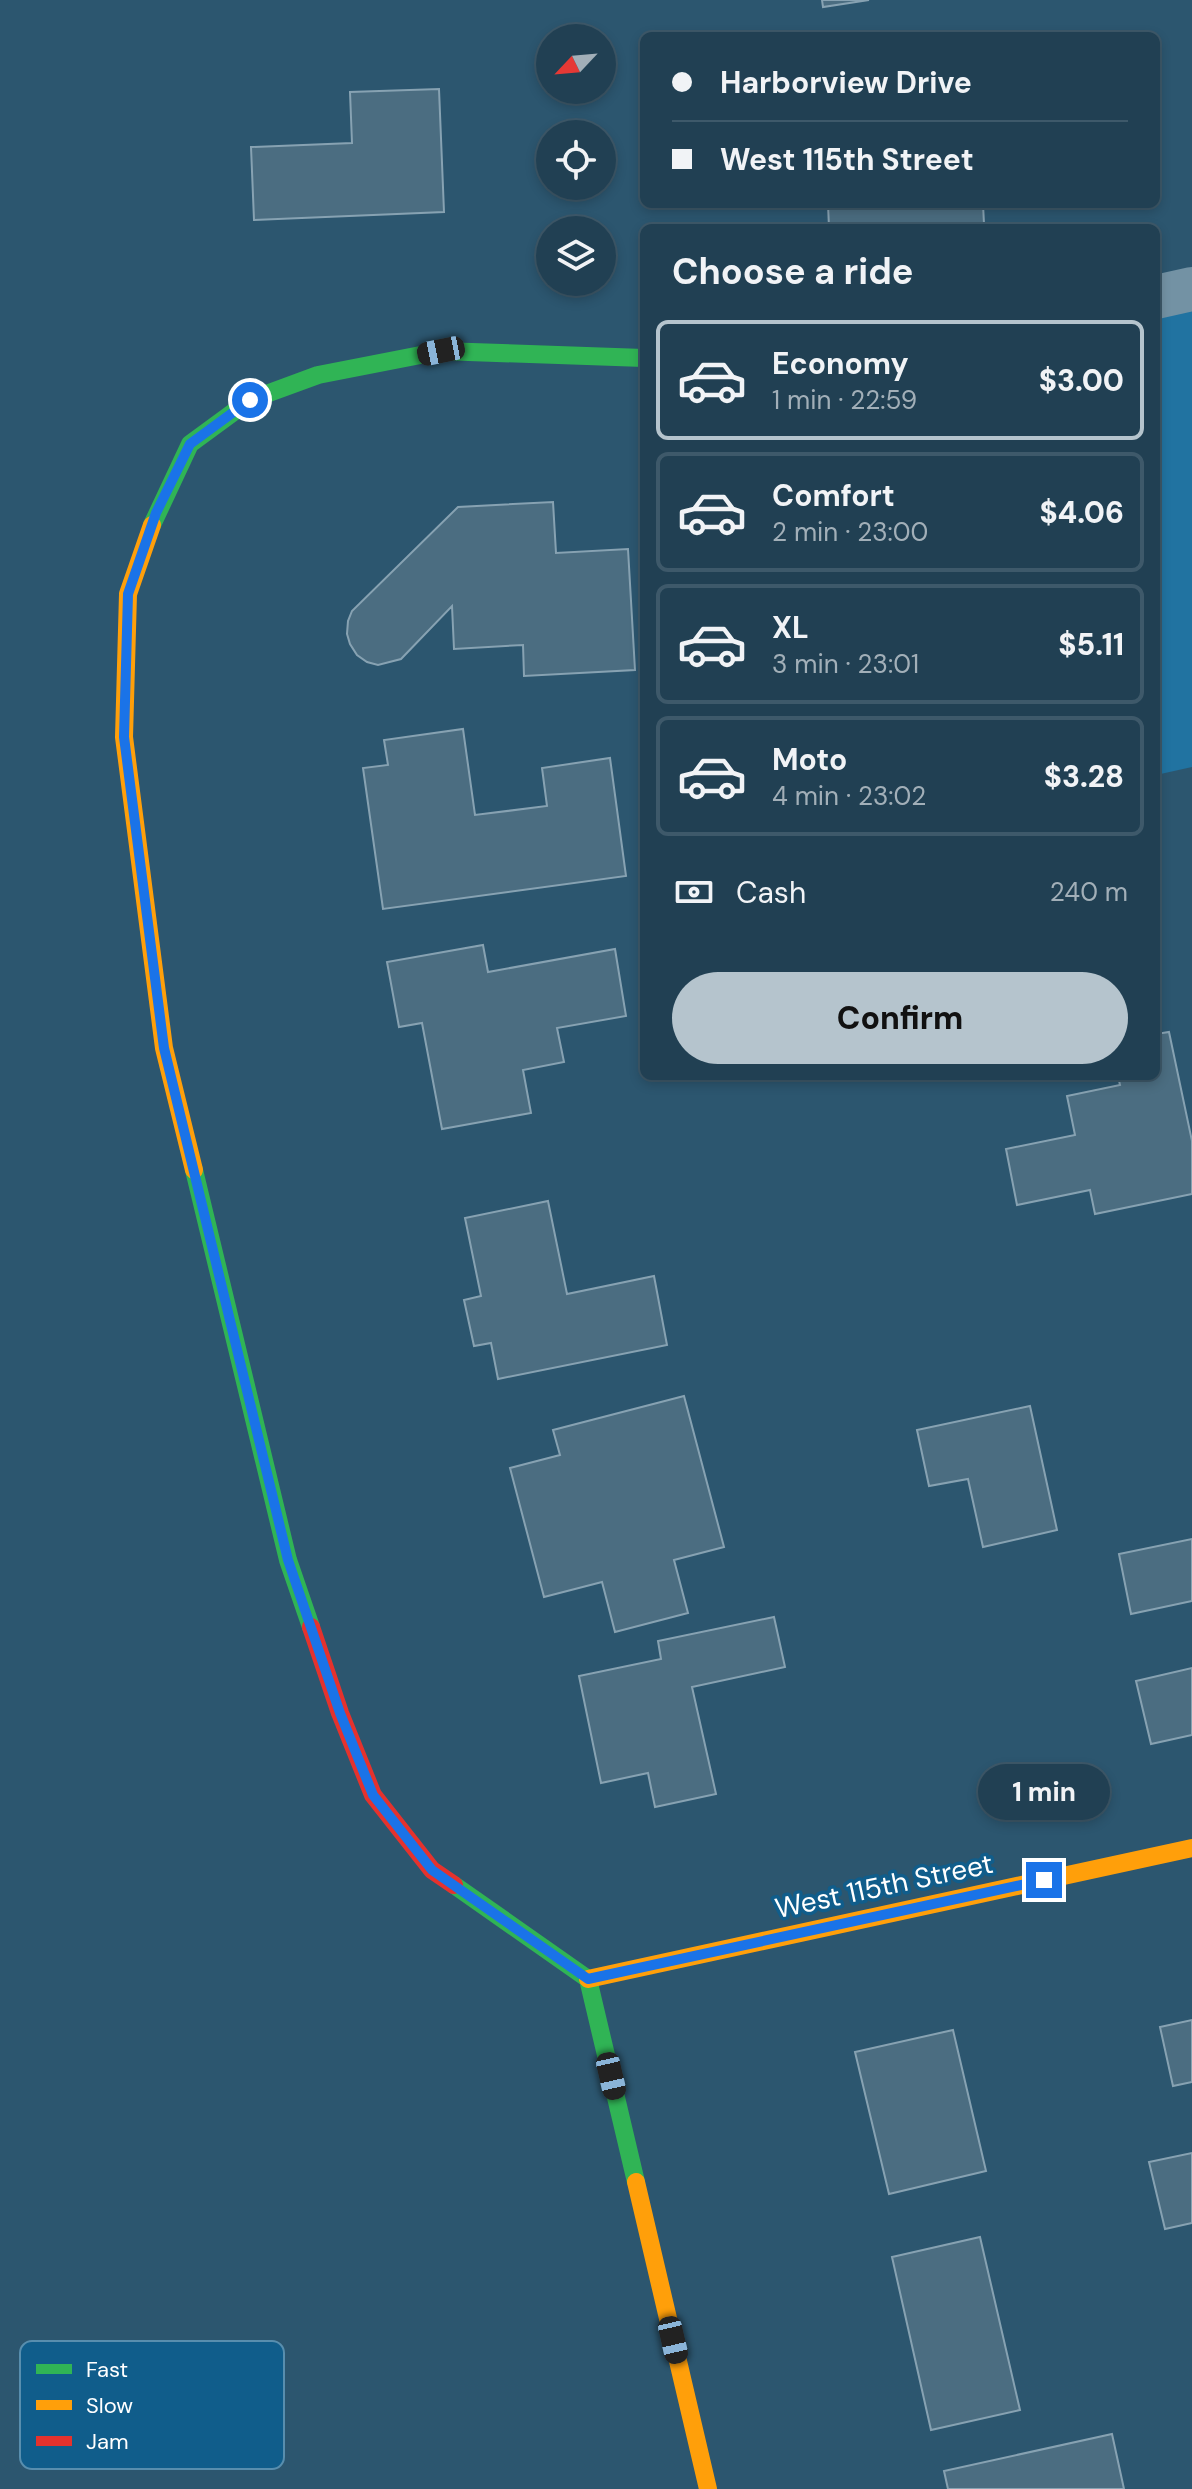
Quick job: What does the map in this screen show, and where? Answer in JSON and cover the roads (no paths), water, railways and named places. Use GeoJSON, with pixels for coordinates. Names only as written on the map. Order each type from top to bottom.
{"type":"FeatureCollection","features":[{"type":"Feature","properties":{"kind":"street"},"geometry":{"type":"LineString","coordinates":[[1160,296],[1192,289]]}},
{"type":"Feature","properties":{"kind":"street"},"geometry":{"type":"LineString","coordinates":[[640,358],[441,351],[318,375],[250,400],[190,444],[156,513],[128,594],[124,737],[164,1048],[284,1545],[302,1604],[373,1795],[432,1870],[588,1979],[708,2489]]}},
{"type":"Feature","properties":{"kind":"street","name":"West 115th Street"},"geometry":{"type":"LineString","coordinates":[[588,1979],[1192,1848]]}}]}
